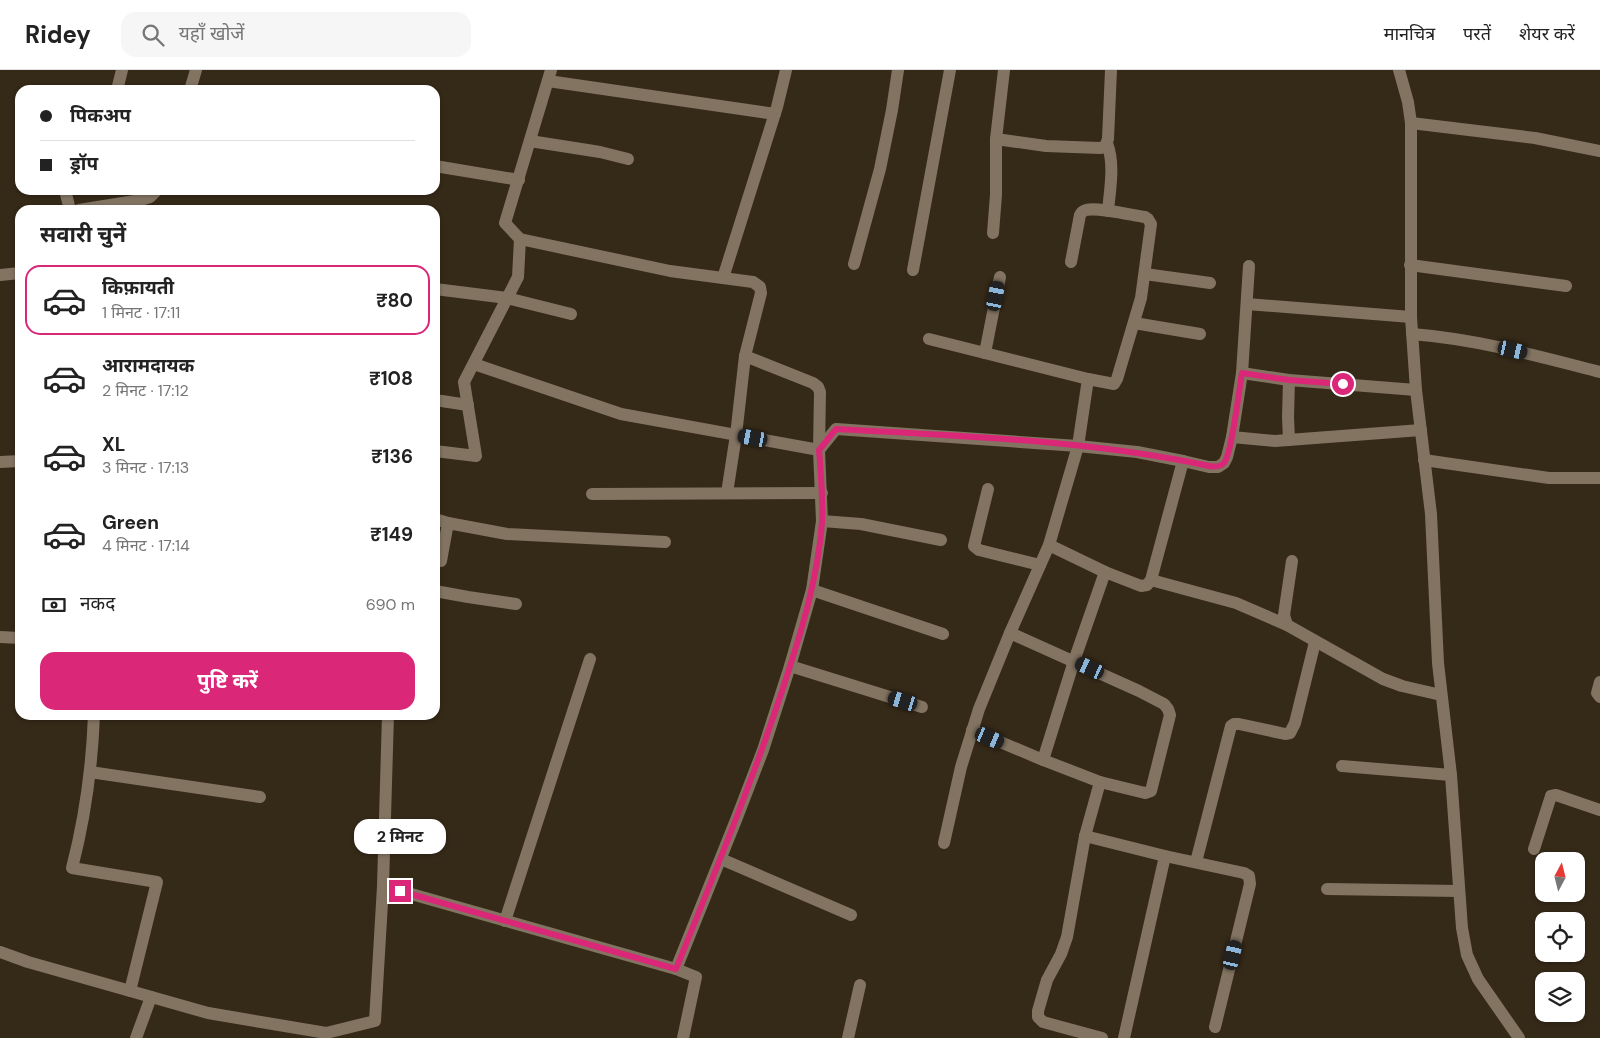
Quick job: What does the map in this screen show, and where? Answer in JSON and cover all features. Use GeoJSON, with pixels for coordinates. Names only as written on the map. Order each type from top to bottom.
{"type":"FeatureCollection","features":[{"type":"Feature","properties":{"kind":"street"},"geometry":{"type":"LineString","coordinates":[[118,85],[122,70]]}},
{"type":"Feature","properties":{"kind":"street"},"geometry":{"type":"LineString","coordinates":[[192,85],[196,70]]}},
{"type":"Feature","properties":{"kind":"street"},"geometry":{"type":"LineString","coordinates":[[723,278],[775,114],[786,70]]}},
{"type":"Feature","properties":{"kind":"street"},"geometry":{"type":"LineString","coordinates":[[854,264],[880,169],[898,70]]}},
{"type":"Feature","properties":{"kind":"street"},"geometry":{"type":"LineString","coordinates":[[913,270],[950,70]]}},
{"type":"Feature","properties":{"kind":"street"},"geometry":{"type":"LineString","coordinates":[[993,233],[996,195],[996,140],[1004,70]]}},
{"type":"Feature","properties":{"kind":"street"},"geometry":{"type":"LineString","coordinates":[[1108,211],[1112,166],[1108,143],[1111,70]]}},
{"type":"Feature","properties":{"kind":"street"},"geometry":{"type":"LineString","coordinates":[[1399,70],[1408,102],[1411,123],[1410,265],[1412,334],[1416,390],[1431,514],[1441,696],[1451,775],[1462,928],[1467,955],[1478,979],[1519,1038]]}},
{"type":"Feature","properties":{"kind":"street"},"geometry":{"type":"LineString","coordinates":[[727,493],[745,356],[761,290],[758,284],[670,271],[520,239],[505,224],[549,76],[775,114]]}},
{"type":"Feature","properties":{"kind":"street"},"geometry":{"type":"LineString","coordinates":[[1411,123],[1535,138],[1600,151]]}},
{"type":"Feature","properties":{"kind":"street"},"geometry":{"type":"LineString","coordinates":[[996,140],[1046,146],[1100,148],[1108,143]]}},
{"type":"Feature","properties":{"kind":"street"},"geometry":{"type":"LineString","coordinates":[[530,141],[600,152],[628,159]]}},
{"type":"Feature","properties":{"kind":"street"},"geometry":{"type":"LineString","coordinates":[[440,167],[519,180]]}},
{"type":"Feature","properties":{"kind":"street"},"geometry":{"type":"LineString","coordinates":[[110,205],[141,200],[152,195]]}},
{"type":"Feature","properties":{"kind":"street"},"geometry":{"type":"LineString","coordinates":[[929,339],[1114,384],[1141,298],[1151,224],[1145,217],[1108,211],[1085,210],[1082,212],[1071,262]]}},
{"type":"Feature","properties":{"kind":"street"},"geometry":{"type":"LineString","coordinates":[[440,452],[476,456],[464,382],[518,276],[520,239]]}},
{"type":"Feature","properties":{"kind":"street"},"geometry":{"type":"LineString","coordinates":[[1410,265],[1566,286]]}},
{"type":"Feature","properties":{"kind":"street"},"geometry":{"type":"LineString","coordinates":[[819,450],[836,429],[1078,446],[1137,452],[1218,467],[1224,463],[1227,457],[1232,438],[1242,373],[1249,266]]}},
{"type":"Feature","properties":{"kind":"street"},"geometry":{"type":"LineString","coordinates":[[0,275],[15,274]]}},
{"type":"Feature","properties":{"kind":"street"},"geometry":{"type":"LineString","coordinates":[[1144,274],[1210,283]]}},
{"type":"Feature","properties":{"kind":"street"},"geometry":{"type":"LineString","coordinates":[[985,353],[1000,277]]}},
{"type":"Feature","properties":{"kind":"street"},"geometry":{"type":"LineString","coordinates":[[440,290],[507,298],[571,314]]}},
{"type":"Feature","properties":{"kind":"street"},"geometry":{"type":"LineString","coordinates":[[1247,304],[1411,317]]}},
{"type":"Feature","properties":{"kind":"street"},"geometry":{"type":"LineString","coordinates":[[1134,323],[1200,334]]}},
{"type":"Feature","properties":{"kind":"street"},"geometry":{"type":"LineString","coordinates":[[1412,334],[1484,343],[1600,372]]}},
{"type":"Feature","properties":{"kind":"street"},"geometry":{"type":"LineString","coordinates":[[676,969],[763,750],[812,590],[822,521],[819,450],[821,399],[818,387],[813,383],[745,356]]}},
{"type":"Feature","properties":{"kind":"street"},"geometry":{"type":"LineString","coordinates":[[474,364],[621,414],[819,450]]}},
{"type":"Feature","properties":{"kind":"street"},"geometry":{"type":"LineString","coordinates":[[1242,373],[1289,380],[1416,390]]}},
{"type":"Feature","properties":{"kind":"street"},"geometry":{"type":"LineString","coordinates":[[944,843],[961,767],[979,709],[1048,545],[1078,446],[1088,379]]}},
{"type":"Feature","properties":{"kind":"street"},"geometry":{"type":"LineString","coordinates":[[1289,380],[1289,440]]}},
{"type":"Feature","properties":{"kind":"street"},"geometry":{"type":"LineString","coordinates":[[440,401],[468,405]]}},
{"type":"Feature","properties":{"kind":"street"},"geometry":{"type":"LineString","coordinates":[[1232,438],[1275,441],[1421,430]]}},
{"type":"Feature","properties":{"kind":"street"},"geometry":{"type":"LineString","coordinates":[[1424,460],[1549,478],[1600,478]]}},
{"type":"Feature","properties":{"kind":"street"},"geometry":{"type":"LineString","coordinates":[[0,462],[15,461]]}},
{"type":"Feature","properties":{"kind":"street"},"geometry":{"type":"LineString","coordinates":[[1048,545],[1105,572],[1141,586],[1147,585],[1151,580],[1183,461]]}},
{"type":"Feature","properties":{"kind":"street"},"geometry":{"type":"LineString","coordinates":[[988,489],[974,546],[978,550],[1040,565]]}},
{"type":"Feature","properties":{"kind":"street"},"geometry":{"type":"LineString","coordinates":[[592,494],[822,493]]}},
{"type":"Feature","properties":{"kind":"street"},"geometry":{"type":"LineString","coordinates":[[440,521],[507,534],[665,542]]}},
{"type":"Feature","properties":{"kind":"street"},"geometry":{"type":"LineString","coordinates":[[822,521],[861,524],[941,540]]}},
{"type":"Feature","properties":{"kind":"street"},"geometry":{"type":"LineString","coordinates":[[440,561],[448,523]]}},
{"type":"Feature","properties":{"kind":"street"},"geometry":{"type":"LineString","coordinates":[[1287,625],[1284,615],[1292,561]]}},
{"type":"Feature","properties":{"kind":"street"},"geometry":{"type":"LineString","coordinates":[[1043,760],[1074,661],[1105,572]]}},
{"type":"Feature","properties":{"kind":"street"},"geometry":{"type":"LineString","coordinates":[[1151,580],[1236,603],[1287,625],[1383,678],[1410,688],[1441,696]]}},
{"type":"Feature","properties":{"kind":"street"},"geometry":{"type":"LineString","coordinates":[[812,590],[943,634]]}},
{"type":"Feature","properties":{"kind":"street"},"geometry":{"type":"LineString","coordinates":[[440,592],[468,598],[516,604]]}},
{"type":"Feature","properties":{"kind":"street"},"geometry":{"type":"LineString","coordinates":[[972,730],[1100,782],[1145,793],[1151,791],[1170,715],[1164,704],[1010,633]]}},
{"type":"Feature","properties":{"kind":"street"},"geometry":{"type":"LineString","coordinates":[[0,637],[15,638]]}},
{"type":"Feature","properties":{"kind":"street"},"geometry":{"type":"LineString","coordinates":[[1196,862],[1231,726],[1239,724],[1286,734],[1290,733],[1295,723],[1315,642]]}},
{"type":"Feature","properties":{"kind":"street"},"geometry":{"type":"LineString","coordinates":[[506,921],[590,659]]}},
{"type":"Feature","properties":{"kind":"street"},"geometry":{"type":"LineString","coordinates":[[790,666],[922,707]]}},
{"type":"Feature","properties":{"kind":"street"},"geometry":{"type":"LineString","coordinates":[[1600,682],[1597,693],[1600,697]]}},
{"type":"Feature","properties":{"kind":"street"},"geometry":{"type":"LineString","coordinates":[[94,720],[90,772],[79,842],[72,868],[157,882],[130,991]]}},
{"type":"Feature","properties":{"kind":"street"},"geometry":{"type":"LineString","coordinates":[[0,952],[28,962],[208,1013],[331,1036],[375,1021],[383,886],[388,720]]}},
{"type":"Feature","properties":{"kind":"street"},"geometry":{"type":"LineString","coordinates":[[1342,766],[1451,775]]}},
{"type":"Feature","properties":{"kind":"street"},"geometry":{"type":"LineString","coordinates":[[90,772],[260,797]]}},
{"type":"Feature","properties":{"kind":"street"},"geometry":{"type":"LineString","coordinates":[[1100,782],[1085,836],[1067,937],[1047,980],[1038,1017],[1043,1022],[1102,1038]]}},
{"type":"Feature","properties":{"kind":"street"},"geometry":{"type":"LineString","coordinates":[[1534,849],[1551,796],[1556,795],[1599,806]]}},
{"type":"Feature","properties":{"kind":"street"},"geometry":{"type":"LineString","coordinates":[[1085,836],[1244,873],[1249,876],[1250,884],[1216,1027]]}},
{"type":"Feature","properties":{"kind":"street"},"geometry":{"type":"LineString","coordinates":[[1124,1038],[1165,856]]}},
{"type":"Feature","properties":{"kind":"street"},"geometry":{"type":"LineString","coordinates":[[721,859],[851,915]]}},
{"type":"Feature","properties":{"kind":"street"},"geometry":{"type":"LineString","coordinates":[[383,886],[676,969],[696,977],[683,1038]]}},
{"type":"Feature","properties":{"kind":"street"},"geometry":{"type":"LineString","coordinates":[[1326,889],[1459,891]]}},
{"type":"Feature","properties":{"kind":"street"},"geometry":{"type":"LineString","coordinates":[[848,1038],[860,985]]}},
{"type":"Feature","properties":{"kind":"street"},"geometry":{"type":"LineString","coordinates":[[136,1038],[152,997]]}},
{"type":"Feature","properties":{"kind":"route"},"geometry":{"type":"LineString","coordinates":[[400,891],[676,969],[763,750],[790,666],[812,590],[818,553],[822,521],[819,450],[836,429],[1078,446],[1137,452],[1218,467],[1224,463],[1227,457],[1232,438],[1242,373],[1289,380],[1343,384]]}}]}
